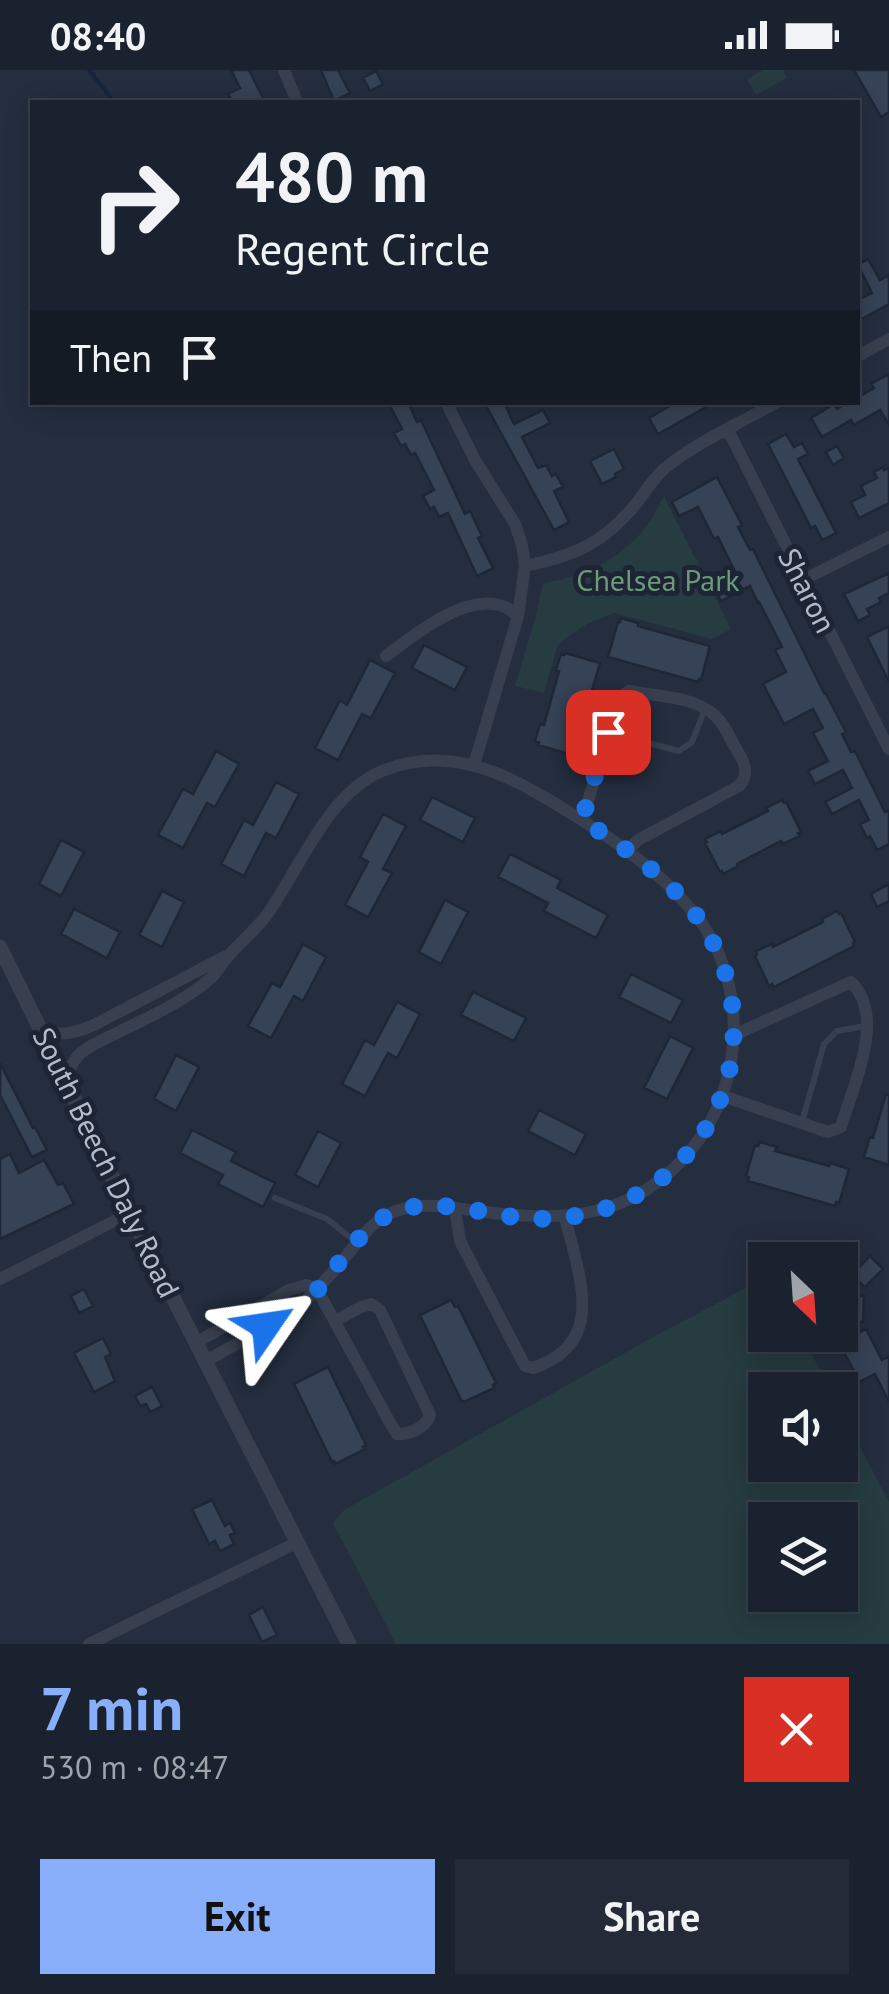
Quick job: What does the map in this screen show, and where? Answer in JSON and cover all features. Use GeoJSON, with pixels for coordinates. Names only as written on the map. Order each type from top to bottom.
{"type":"FeatureCollection","features":[{"type":"Feature","properties":{"kind":"street"},"geometry":{"type":"LineString","coordinates":[[284,70],[296,100]]}},
{"type":"Feature","properties":{"kind":"street"},"geometry":{"type":"LineString","coordinates":[[860,355],[889,338]]}},
{"type":"Feature","properties":{"kind":"street"},"geometry":{"type":"LineString","coordinates":[[448,405],[475,460],[515,524],[524,566],[518,616],[474,766]]}},
{"type":"Feature","properties":{"kind":"street"},"geometry":{"type":"LineString","coordinates":[[524,566],[569,556],[598,541],[626,516],[669,465],[772,405]]}},
{"type":"Feature","properties":{"kind":"street","name":"Sharon"},"geometry":{"type":"LineString","coordinates":[[728,430],[889,749]]}},
{"type":"Feature","properties":{"kind":"street"},"geometry":{"type":"LineString","coordinates":[[804,580],[889,537]]}},
{"type":"Feature","properties":{"kind":"street"},"geometry":{"type":"LineString","coordinates":[[386,656],[434,619],[480,604],[504,606],[518,616]]}},
{"type":"Feature","properties":{"kind":"street"},"geometry":{"type":"LineString","coordinates":[[582,820],[620,697],[629,691],[694,703],[705,709],[720,721],[742,758],[745,779],[739,786],[638,840],[627,851]]}},
{"type":"Feature","properties":{"kind":"street"},"geometry":{"type":"LineString","coordinates":[[66,1078],[77,1055],[213,976],[265,916],[330,814],[361,784],[384,770],[416,761],[449,759],[495,772],[582,820],[669,886],[694,912],[724,966],[731,992],[734,1035],[723,1096],[704,1133],[664,1177],[628,1200],[588,1214],[565,1217],[517,1217],[426,1206],[398,1210],[372,1224],[295,1311],[206,1361]]}},
{"type":"Feature","properties":{"kind":"street","name":"South Beech Daly Road"},"geometry":{"type":"LineString","coordinates":[[0,947],[349,1644]]}},
{"type":"Feature","properties":{"kind":"street"},"geometry":{"type":"LineString","coordinates":[[43,1031],[71,1034],[94,1025],[231,953]]}},
{"type":"Feature","properties":{"kind":"street"},"geometry":{"type":"LineString","coordinates":[[723,1096],[828,1132],[841,1127],[867,1040],[868,1014],[864,999],[851,982],[734,1035]]}},
{"type":"Feature","properties":{"kind":"street"},"geometry":{"type":"LineString","coordinates":[[455,1208],[460,1242],[525,1366],[534,1368],[566,1351],[581,1327],[582,1292],[565,1217]]}},
{"type":"Feature","properties":{"kind":"street"},"geometry":{"type":"LineString","coordinates":[[0,1279],[130,1213]]}},
{"type":"Feature","properties":{"kind":"street"},"geometry":{"type":"LineString","coordinates":[[197,1342],[306,1285],[317,1289],[397,1434],[428,1422],[430,1415],[380,1310],[371,1304],[335,1321]]}},
{"type":"Feature","properties":{"kind":"street"},"geometry":{"type":"LineString","coordinates":[[89,1644],[298,1542]]}},
{"type":"Feature","properties":{"kind":"lane"},"geometry":{"type":"LineString","coordinates":[[608,732],[679,751],[692,742],[705,709]]}},
{"type":"Feature","properties":{"kind":"lane"},"geometry":{"type":"LineString","coordinates":[[802,1123],[824,1044],[837,1031],[868,1026]]}},
{"type":"Feature","properties":{"kind":"lane"},"geometry":{"type":"LineString","coordinates":[[275,1198],[327,1219],[356,1242]]}},
{"type":"Feature","properties":{"kind":"green space"},"geometry":{"type":"Polygon","coordinates":[[[763,70],[783,70],[787,78],[756,95],[747,79],[763,70]]]}},
{"type":"Feature","properties":{"kind":"green space","name":"Chelsea Park"},"geometry":{"type":"Polygon","coordinates":[[[664,496],[731,629],[712,639],[614,613],[587,624],[562,641],[544,693],[515,686],[543,583],[587,571],[615,556],[638,536],[664,496]]]}},
{"type":"Feature","properties":{"kind":"green space"},"geometry":{"type":"Polygon","coordinates":[[[748,1287],[748,1352],[811,1352],[821,1372],[748,1372],[748,1482],[858,1482],[858,1443],[889,1502],[889,1644],[396,1644],[333,1523],[344,1510],[748,1287]]]}},
{"type":"Feature","properties":{"kind":"building"},"geometry":{"type":"Polygon","coordinates":[[[231,70],[249,70],[264,100],[232,100],[228,94],[240,88],[231,70]]]}},
{"type":"Feature","properties":{"kind":"building"},"geometry":{"type":"Polygon","coordinates":[[[321,70],[338,70],[350,93],[334,100],[321,70]]]}},
{"type":"Feature","properties":{"kind":"building"},"geometry":{"type":"Polygon","coordinates":[[[854,70],[889,70],[889,112],[881,117],[854,70]]]}},
{"type":"Feature","properties":{"kind":"building"},"geometry":{"type":"Polygon","coordinates":[[[376,71],[383,84],[370,91],[363,78],[376,71]]]}},
{"type":"Feature","properties":{"kind":"building"},"geometry":{"type":"Polygon","coordinates":[[[868,259],[880,280],[889,275],[889,304],[860,320],[860,299],[872,293],[860,264],[868,259]]]}},
{"type":"Feature","properties":{"kind":"building"},"geometry":{"type":"Polygon","coordinates":[[[889,374],[889,425],[880,410],[854,425],[851,420],[822,437],[811,418],[832,405],[837,409],[860,405],[860,396],[874,388],[871,384],[889,374]]]}},
{"type":"Feature","properties":{"kind":"building"},"geometry":{"type":"Polygon","coordinates":[[[390,405],[409,405],[417,422],[421,420],[465,514],[470,511],[493,568],[477,576],[448,513],[439,517],[434,507],[430,509],[423,496],[434,490],[415,453],[411,455],[405,444],[401,446],[394,433],[402,429],[390,405]]]}},
{"type":"Feature","properties":{"kind":"building"},"geometry":{"type":"Polygon","coordinates":[[[486,405],[505,405],[514,424],[543,410],[550,423],[522,437],[538,468],[546,465],[563,487],[554,491],[569,522],[554,530],[486,405]]]}},
{"type":"Feature","properties":{"kind":"building"},"geometry":{"type":"Polygon","coordinates":[[[672,405],[710,405],[658,434],[649,418],[672,405]]]}},
{"type":"Feature","properties":{"kind":"building"},"geometry":{"type":"Polygon","coordinates":[[[786,434],[794,447],[802,443],[808,454],[798,459],[836,533],[822,540],[815,526],[811,528],[768,444],[786,434]]]}},
{"type":"Feature","properties":{"kind":"building"},"geometry":{"type":"Polygon","coordinates":[[[837,446],[844,458],[833,465],[826,452],[837,446]]]}},
{"type":"Feature","properties":{"kind":"building"},"geometry":{"type":"Polygon","coordinates":[[[614,449],[624,469],[602,484],[590,461],[614,449]]]}},
{"type":"Feature","properties":{"kind":"building"},"geometry":{"type":"Polygon","coordinates":[[[889,468],[889,503],[859,518],[851,502],[865,495],[861,486],[877,478],[874,472],[889,468]]]}},
{"type":"Feature","properties":{"kind":"building"},"geometry":{"type":"Polygon","coordinates":[[[717,477],[742,525],[738,527],[750,550],[753,549],[846,732],[842,734],[851,752],[855,751],[885,812],[889,810],[889,844],[877,850],[860,824],[869,820],[859,800],[832,814],[825,802],[852,788],[843,770],[815,784],[808,771],[828,761],[813,733],[823,728],[813,709],[784,724],[763,684],[786,672],[775,650],[782,647],[750,586],[721,601],[714,588],[737,576],[718,537],[714,539],[698,507],[679,516],[672,502],[717,477]]]}},
{"type":"Feature","properties":{"kind":"building"},"geometry":{"type":"Polygon","coordinates":[[[889,573],[889,593],[867,609],[870,615],[858,621],[844,594],[889,573]]]}},
{"type":"Feature","properties":{"kind":"building"},"geometry":{"type":"Polygon","coordinates":[[[621,618],[710,646],[701,680],[608,657],[621,618]]]}},
{"type":"Feature","properties":{"kind":"building"},"geometry":{"type":"Polygon","coordinates":[[[889,626],[889,682],[867,637],[889,626]]]}},
{"type":"Feature","properties":{"kind":"building"},"geometry":{"type":"Polygon","coordinates":[[[424,645],[467,667],[455,690],[412,668],[424,645]]]}},
{"type":"Feature","properties":{"kind":"building"},"geometry":{"type":"Polygon","coordinates":[[[561,654],[600,663],[574,752],[569,754],[535,741],[540,724],[544,725],[561,654]]]}},
{"type":"Feature","properties":{"kind":"building"},"geometry":{"type":"Polygon","coordinates":[[[370,660],[395,673],[371,718],[362,714],[338,760],[315,748],[340,700],[347,705],[370,660]]]}},
{"type":"Feature","properties":{"kind":"building"},"geometry":{"type":"Polygon","coordinates":[[[216,751],[239,764],[215,807],[207,803],[183,848],[158,835],[183,789],[193,794],[216,751]]]}},
{"type":"Feature","properties":{"kind":"building"},"geometry":{"type":"Polygon","coordinates":[[[276,782],[299,794],[276,838],[266,833],[244,876],[221,864],[244,820],[253,825],[276,782]]]}},
{"type":"Feature","properties":{"kind":"building"},"geometry":{"type":"Polygon","coordinates":[[[432,797],[475,818],[463,842],[420,820],[432,797]]]}},
{"type":"Feature","properties":{"kind":"building"},"geometry":{"type":"Polygon","coordinates":[[[782,800],[800,836],[783,844],[781,841],[723,874],[720,872],[705,839],[768,811],[766,808],[782,800]]]}},
{"type":"Feature","properties":{"kind":"building"},"geometry":{"type":"Polygon","coordinates":[[[383,814],[406,826],[383,869],[392,873],[368,917],[345,905],[368,862],[360,857],[383,814]]]}},
{"type":"Feature","properties":{"kind":"building"},"geometry":{"type":"Polygon","coordinates":[[[61,840],[84,852],[61,896],[39,884],[61,840]]]}},
{"type":"Feature","properties":{"kind":"building"},"geometry":{"type":"Polygon","coordinates":[[[510,854],[561,880],[557,888],[608,915],[596,938],[544,911],[548,903],[498,877],[510,854]]]}},
{"type":"Feature","properties":{"kind":"building"},"geometry":{"type":"Polygon","coordinates":[[[889,884],[889,901],[877,907],[871,894],[889,884]]]}},
{"type":"Feature","properties":{"kind":"building"},"geometry":{"type":"Polygon","coordinates":[[[162,891],[184,902],[162,947],[139,935],[162,891]]]}},
{"type":"Feature","properties":{"kind":"building"},"geometry":{"type":"Polygon","coordinates":[[[445,900],[468,912],[441,964],[419,952],[445,900]]]}},
{"type":"Feature","properties":{"kind":"building"},"geometry":{"type":"Polygon","coordinates":[[[74,909],[120,932],[107,958],[61,934],[74,909]]]}},
{"type":"Feature","properties":{"kind":"building"},"geometry":{"type":"Polygon","coordinates":[[[837,911],[854,946],[774,987],[769,986],[756,951],[772,944],[773,947],[837,911]]]}},
{"type":"Feature","properties":{"kind":"building"},"geometry":{"type":"Polygon","coordinates":[[[303,944],[326,957],[303,1001],[294,996],[271,1038],[248,1026],[272,983],[280,987],[303,944]]]}},
{"type":"Feature","properties":{"kind":"building"},"geometry":{"type":"Polygon","coordinates":[[[631,974],[683,1000],[671,1023],[619,997],[631,974]]]}},
{"type":"Feature","properties":{"kind":"building"},"geometry":{"type":"Polygon","coordinates":[[[473,992],[526,1018],[514,1041],[461,1015],[473,992]]]}},
{"type":"Feature","properties":{"kind":"building"},"geometry":{"type":"Polygon","coordinates":[[[397,1002],[420,1014],[397,1058],[388,1053],[365,1096],[342,1084],[365,1040],[374,1045],[397,1002]]]}},
{"type":"Feature","properties":{"kind":"building"},"geometry":{"type":"Polygon","coordinates":[[[670,1036],[693,1048],[667,1099],[644,1088],[670,1036]]]}},
{"type":"Feature","properties":{"kind":"building"},"geometry":{"type":"Polygon","coordinates":[[[176,1055],[199,1067],[176,1111],[154,1099],[176,1055]]]}},
{"type":"Feature","properties":{"kind":"building"},"geometry":{"type":"Polygon","coordinates":[[[0,1063],[47,1150],[32,1157],[0,1095],[0,1063]]]}},
{"type":"Feature","properties":{"kind":"building"},"geometry":{"type":"Polygon","coordinates":[[[886,1094],[889,1095],[889,1165],[864,1157],[886,1094]]]}},
{"type":"Feature","properties":{"kind":"building"},"geometry":{"type":"Polygon","coordinates":[[[539,1110],[586,1134],[575,1155],[528,1131],[539,1110]]]}},
{"type":"Feature","properties":{"kind":"building"},"geometry":{"type":"Polygon","coordinates":[[[192,1130],[236,1152],[231,1161],[275,1183],[263,1207],[218,1184],[223,1175],[180,1153],[192,1130]]]}},
{"type":"Feature","properties":{"kind":"building"},"geometry":{"type":"Polygon","coordinates":[[[318,1131],[341,1143],[318,1187],[295,1175],[318,1131]]]}},
{"type":"Feature","properties":{"kind":"building"},"geometry":{"type":"Polygon","coordinates":[[[760,1142],[777,1147],[775,1151],[849,1169],[839,1203],[835,1206],[748,1181],[755,1145],[760,1142]]]}},
{"type":"Feature","properties":{"kind":"building"},"geometry":{"type":"Polygon","coordinates":[[[10,1154],[19,1173],[44,1160],[74,1204],[0,1239],[0,1159],[10,1154]]]}},
{"type":"Feature","properties":{"kind":"building"},"geometry":{"type":"Polygon","coordinates":[[[870,1256],[883,1269],[865,1287],[858,1281],[858,1269],[870,1256]]]}},
{"type":"Feature","properties":{"kind":"building"},"geometry":{"type":"Polygon","coordinates":[[[84,1289],[93,1306],[79,1313],[71,1296],[84,1289]]]}},
{"type":"Feature","properties":{"kind":"building"},"geometry":{"type":"Polygon","coordinates":[[[858,1296],[864,1296],[863,1322],[858,1322],[858,1296]]]}},
{"type":"Feature","properties":{"kind":"building"},"geometry":{"type":"Polygon","coordinates":[[[451,1300],[458,1306],[496,1383],[494,1388],[464,1402],[420,1315],[451,1300]]]}},
{"type":"Feature","properties":{"kind":"building"},"geometry":{"type":"Polygon","coordinates":[[[866,1329],[882,1360],[889,1356],[889,1402],[875,1374],[858,1382],[858,1372],[848,1372],[853,1369],[844,1352],[858,1352],[858,1333],[866,1329]]]}},
{"type":"Feature","properties":{"kind":"building"},"geometry":{"type":"Polygon","coordinates":[[[103,1338],[111,1354],[105,1357],[115,1381],[94,1392],[74,1353],[103,1338]]]}},
{"type":"Feature","properties":{"kind":"building"},"geometry":{"type":"Polygon","coordinates":[[[328,1367],[366,1445],[335,1464],[294,1384],[328,1367]]]}},
{"type":"Feature","properties":{"kind":"building"},"geometry":{"type":"Polygon","coordinates":[[[152,1387],[162,1406],[150,1412],[146,1404],[140,1406],[135,1396],[152,1387]]]}},
{"type":"Feature","properties":{"kind":"building"},"geometry":{"type":"Polygon","coordinates":[[[212,1500],[225,1526],[230,1523],[235,1533],[230,1535],[234,1544],[220,1551],[215,1541],[209,1544],[192,1509],[212,1500]]]}},
{"type":"Feature","properties":{"kind":"building"},"geometry":{"type":"Polygon","coordinates":[[[263,1607],[277,1635],[262,1642],[249,1615],[263,1607]]]}},
{"type":"Feature","properties":{"kind":"waterway"},"geometry":{"type":"LineString","coordinates":[[89,70],[112,100]]}},
{"type":"Feature","properties":{"kind":"route"},"geometry":{"type":"LineString","coordinates":[[266,1326],[307,1302],[359,1238],[388,1214],[426,1206],[535,1218],[588,1214],[608,1208],[664,1177],[686,1156],[715,1115],[728,1078],[734,1035],[731,992],[724,966],[705,928],[669,886],[622,846],[582,820],[608,732]]}}]}
